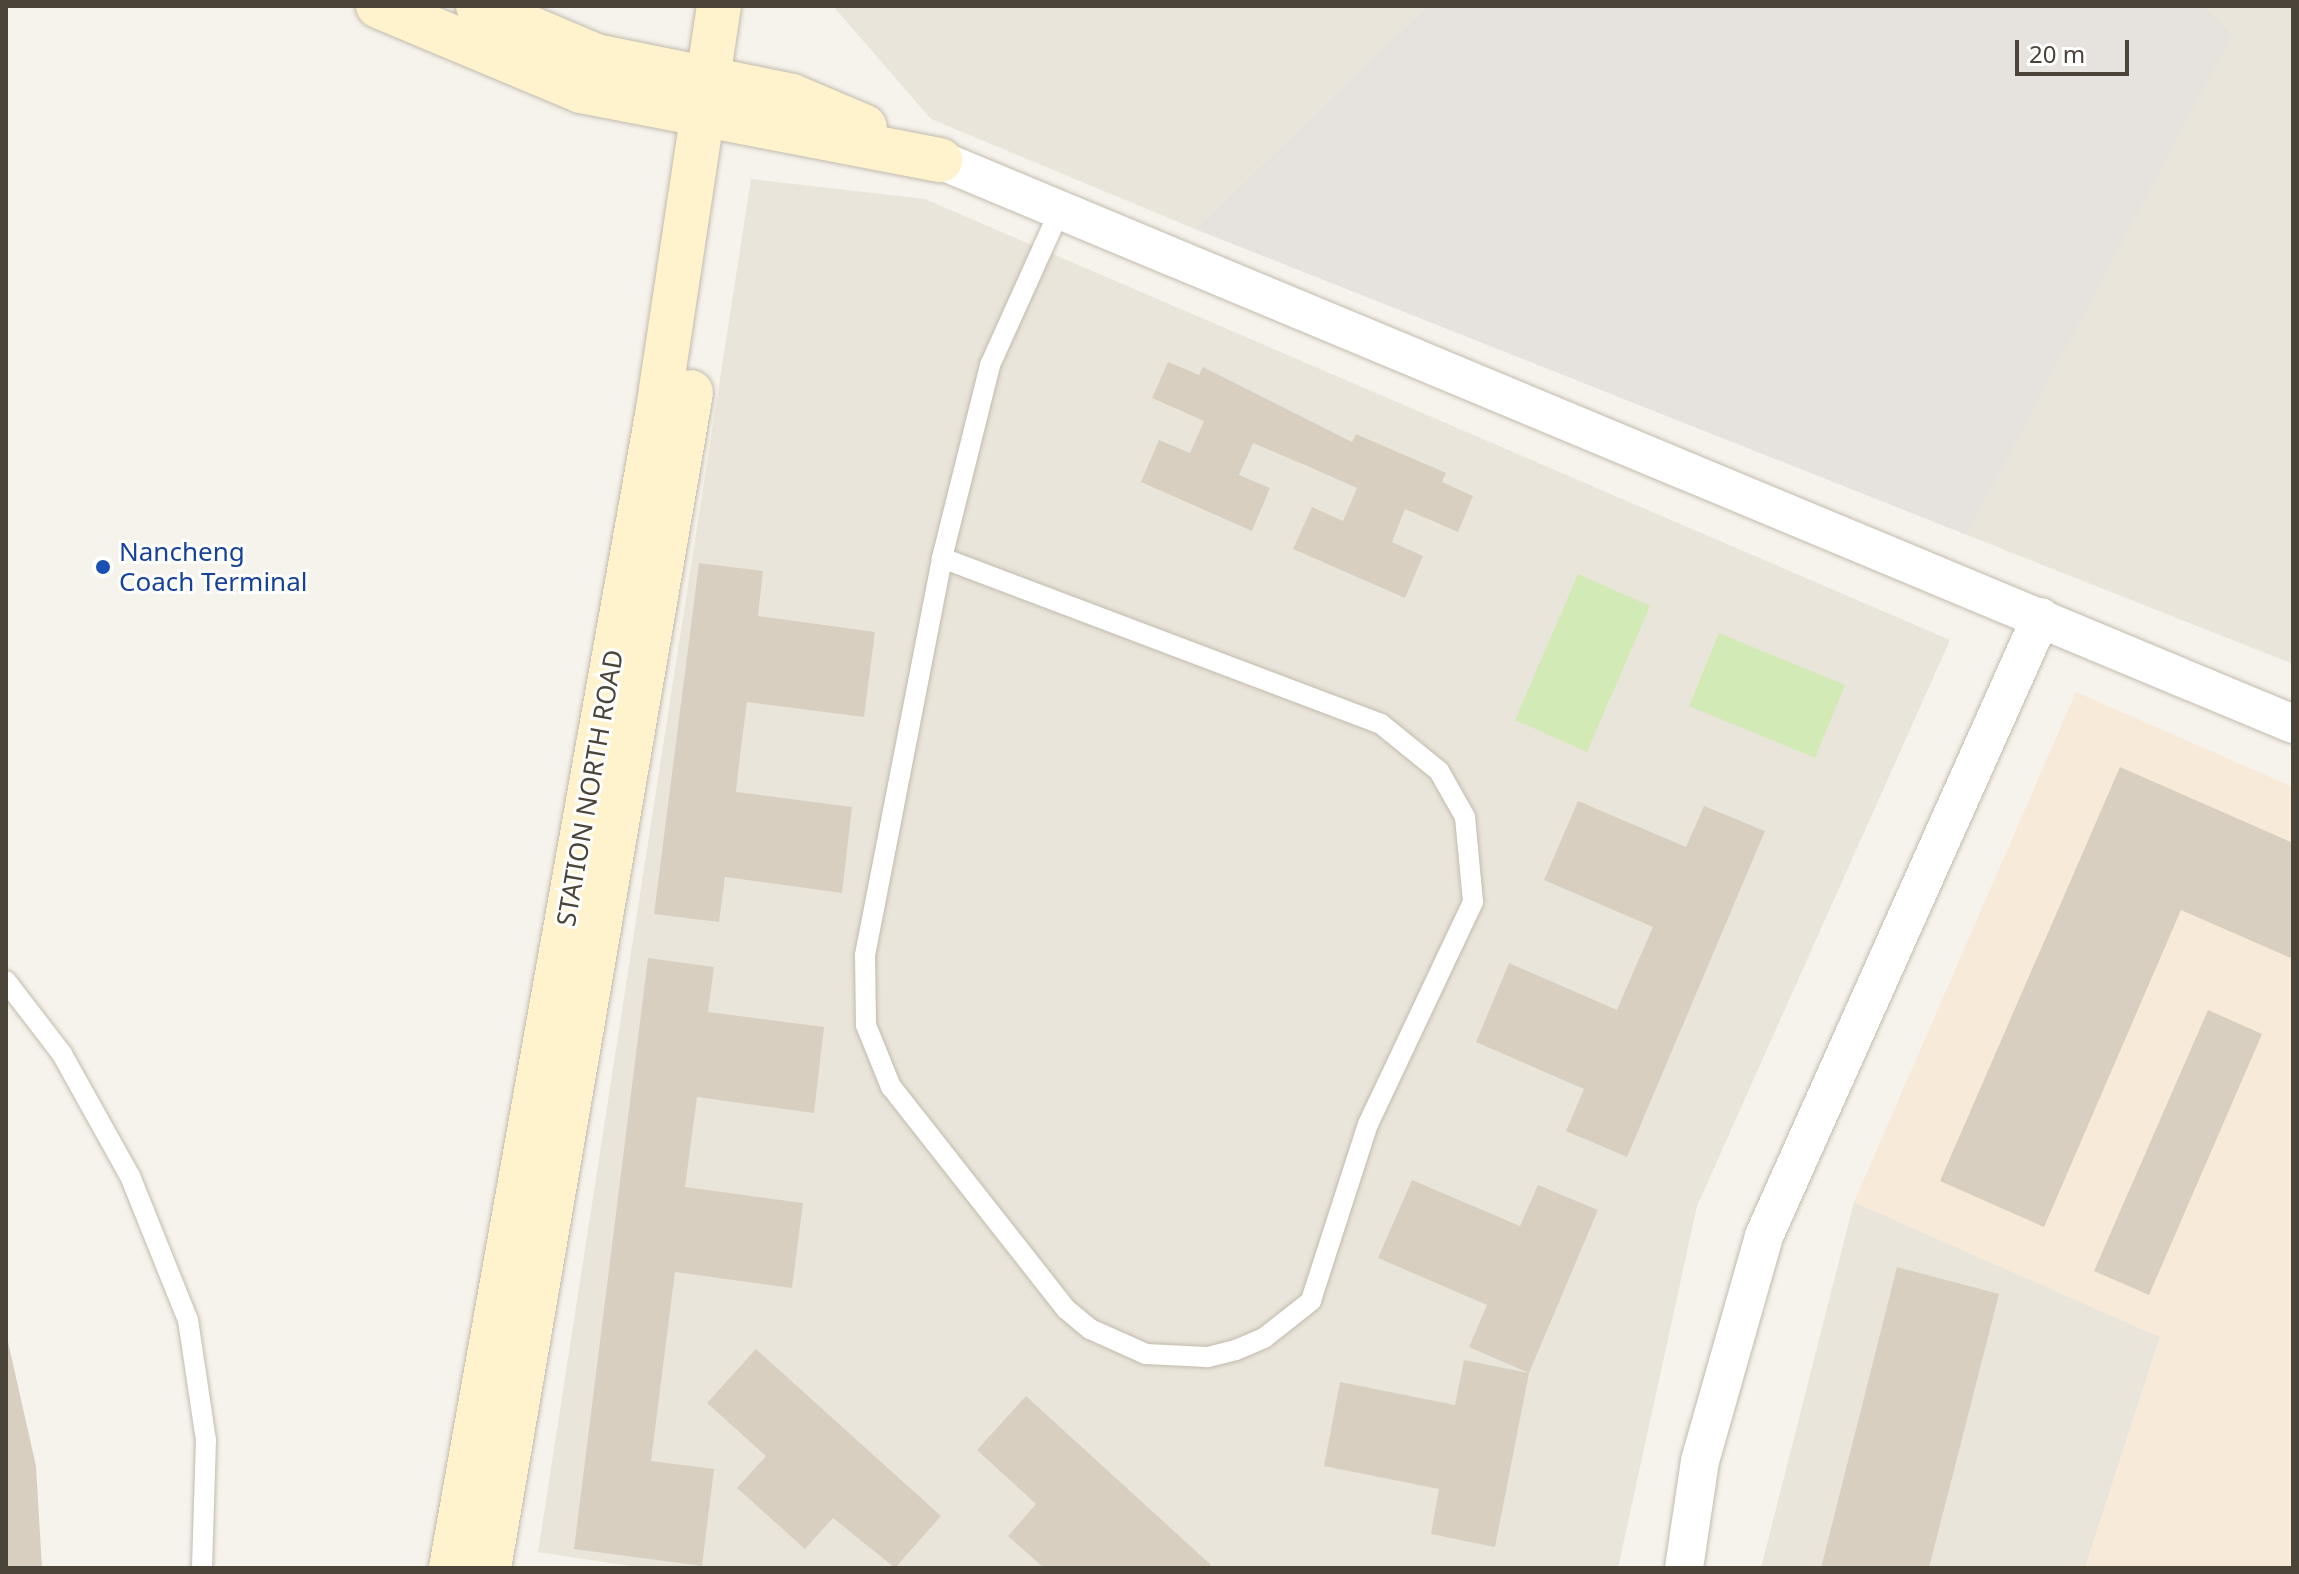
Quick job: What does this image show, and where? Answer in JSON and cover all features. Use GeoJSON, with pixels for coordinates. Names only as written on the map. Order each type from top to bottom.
{"type":"FeatureCollection","features":[{"type":"Feature","properties":{"kind":"street"},"geometry":{"type":"LineString","coordinates":[[378,6],[581,91],[719,99]]}},
{"type":"Feature","properties":{"kind":"street"},"geometry":{"type":"LineString","coordinates":[[478,6],[596,56],[719,99],[940,160],[2293,724]]}},
{"type":"Feature","properties":{"kind":"street","name":"STATION NORTH ROAD"},"geometry":{"type":"LineString","coordinates":[[489,1568],[685,430],[719,99],[719,6]]}},
{"type":"Feature","properties":{"kind":"street","name":"STATION NORTH ROAD"},"geometry":{"type":"LineString","coordinates":[[451,1568],[658,409],[719,99],[746,6]]}},
{"type":"Feature","properties":{"kind":"street"},"geometry":{"type":"LineString","coordinates":[[1684,1568],[1700,1461],[1764,1236],[2041,617]]}},
{"type":"Feature","properties":{"kind":"lane"},"geometry":{"type":"LineString","coordinates":[[942,558],[1381,724],[1439,771],[1465,817],[1473,902],[1368,1124],[1311,1301],[1264,1338],[1236,1350],[1207,1357],[1146,1354],[1090,1329],[1046,1285],[910,1114],[876,1058],[863,1002],[865,955],[942,558],[990,365],[1061,208]]}},
{"type":"Feature","properties":{"kind":"lane"},"geometry":{"type":"LineString","coordinates":[[6,981],[62,1054],[130,1176],[188,1320],[206,1440],[202,1568]]}},
{"type":"Feature","properties":{"kind":"shaded area"},"geometry":{"type":"Polygon","coordinates":[[[833,6],[1427,6],[1195,229],[931,119],[833,6]]]}},
{"type":"Feature","properties":{"kind":"shaded area"},"geometry":{"type":"Polygon","coordinates":[[[1427,6],[2204,6],[2232,35],[1967,535],[1195,229],[1427,6]]]}},
{"type":"Feature","properties":{"kind":"shaded area"},"geometry":{"type":"Polygon","coordinates":[[[2204,6],[2293,6],[2293,664],[1967,535],[2231,35],[2204,6]]]}},
{"type":"Feature","properties":{"kind":"shaded area"},"geometry":{"type":"Polygon","coordinates":[[[751,179],[925,199],[1950,640],[1697,1206],[1618,1568],[643,1568],[538,1552],[751,179]]]}},
{"type":"Feature","properties":{"kind":"shaded area"},"geometry":{"type":"Polygon","coordinates":[[[2076,692],[2293,787],[2293,1568],[2085,1568],[2160,1337],[1854,1202],[2076,692]]]}},
{"type":"Feature","properties":{"kind":"shaded area"},"geometry":{"type":"Polygon","coordinates":[[[1854,1202],[2160,1337],[2085,1568],[1761,1568],[1854,1202]]]}},
{"type":"Feature","properties":{"kind":"green space"},"geometry":{"type":"Polygon","coordinates":[[[1578,574],[1650,606],[1587,752],[1515,720],[1578,574]]]}},
{"type":"Feature","properties":{"kind":"green space"},"geometry":{"type":"Polygon","coordinates":[[[1719,633],[1845,685],[1815,758],[1689,706],[1719,633]]]}},
{"type":"Feature","properties":{"kind":"building"},"geometry":{"type":"Polygon","coordinates":[[[1168,362],[1199,375],[1203,367],[1352,442],[1356,434],[1446,473],[1442,482],[1473,496],[1458,532],[1405,509],[1392,542],[1423,556],[1405,598],[1293,549],[1312,507],[1343,521],[1357,488],[1305,465],[1253,443],[1239,475],[1270,488],[1252,531],[1141,482],[1159,440],[1190,453],[1204,421],[1152,398],[1168,362]]]}},
{"type":"Feature","properties":{"kind":"building"},"geometry":{"type":"Polygon","coordinates":[[[699,563],[763,571],[758,616],[875,632],[864,717],[747,702],[741,747],[736,792],[852,807],[842,893],[725,877],[719,922],[654,914],[699,563]]]}},
{"type":"Feature","properties":{"kind":"building"},"geometry":{"type":"Polygon","coordinates":[[[2120,767],[2293,843],[2293,959],[2181,910],[2044,1227],[1940,1181],[2120,767]]]}},
{"type":"Feature","properties":{"kind":"building"},"geometry":{"type":"Polygon","coordinates":[[[1578,801],[1686,847],[1704,806],[1765,831],[1627,1157],[1566,1131],[1584,1089],[1476,1042],[1509,963],[1617,1010],[1653,927],[1544,880],[1578,801]]]}},
{"type":"Feature","properties":{"kind":"building"},"geometry":{"type":"Polygon","coordinates":[[[648,958],[714,967],[708,1012],[824,1027],[814,1113],[697,1097],[685,1187],[803,1203],[792,1288],[675,1272],[651,1461],[714,1469],[702,1566],[574,1549],[648,958]]]}},
{"type":"Feature","properties":{"kind":"building"},"geometry":{"type":"Polygon","coordinates":[[[2208,1010],[2262,1034],[2149,1295],[2094,1271],[2208,1010]]]}},
{"type":"Feature","properties":{"kind":"building"},"geometry":{"type":"Polygon","coordinates":[[[1412,1180],[1520,1226],[1538,1185],[1598,1210],[1529,1373],[1469,1347],[1487,1305],[1378,1258],[1412,1180]]]}},
{"type":"Feature","properties":{"kind":"building"},"geometry":{"type":"Polygon","coordinates":[[[1897,1267],[1999,1294],[1929,1568],[1821,1568],[1897,1267]]]}},
{"type":"Feature","properties":{"kind":"building"},"geometry":{"type":"Polygon","coordinates":[[[6,1333],[36,1466],[42,1568],[6,1568],[6,1333]]]}},
{"type":"Feature","properties":{"kind":"building"},"geometry":{"type":"Polygon","coordinates":[[[756,1349],[941,1516],[895,1568],[833,1518],[805,1549],[737,1488],[766,1456],[707,1403],[756,1349]]]}},
{"type":"Feature","properties":{"kind":"building"},"geometry":{"type":"Polygon","coordinates":[[[1464,1360],[1529,1373],[1495,1547],[1431,1534],[1439,1489],[1324,1466],[1340,1382],[1455,1405],[1464,1360]]]}},
{"type":"Feature","properties":{"kind":"building"},"geometry":{"type":"Polygon","coordinates":[[[1026,1396],[1211,1565],[1209,1568],[1044,1568],[1008,1536],[1036,1504],[977,1450],[1026,1396]]]}},
{"type":"Feature","properties":{"kind":"place","name":"Nancheng Coach Terminal"},"geometry":{"type":"Point","coordinates":[103,567]}}]}
